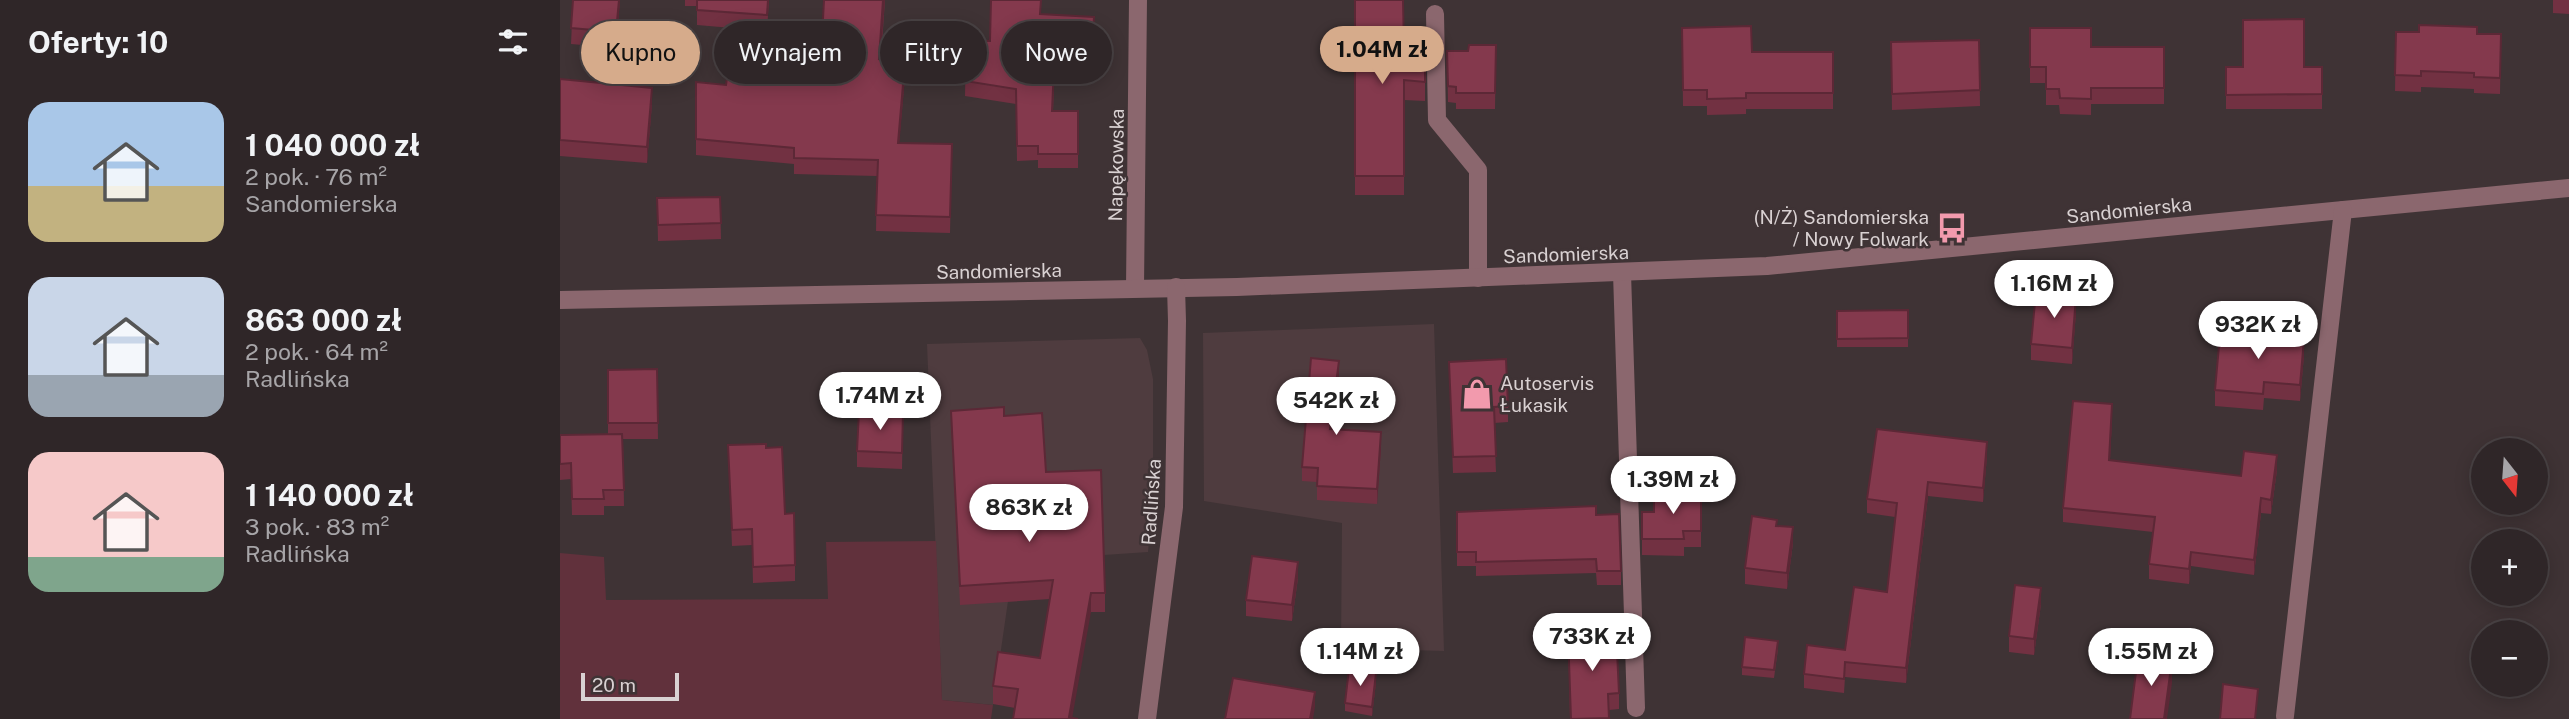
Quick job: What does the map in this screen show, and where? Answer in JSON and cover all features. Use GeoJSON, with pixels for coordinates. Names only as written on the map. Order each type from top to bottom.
{"type":"FeatureCollection","features":[{"type":"Feature","properties":{"kind":"street","name":"Napękowska"},"geometry":{"type":"LineString","coordinates":[[1135,288],[1138,0]]}},
{"type":"Feature","properties":{"kind":"street"},"geometry":{"type":"LineString","coordinates":[[1435,14],[1437,120],[1478,170],[1478,278]]}},
{"type":"Feature","properties":{"kind":"street","name":"Sandomierska"},"geometry":{"type":"LineString","coordinates":[[560,300],[1176,287],[1766,267],[2569,188]]}},
{"type":"Feature","properties":{"kind":"street"},"geometry":{"type":"LineString","coordinates":[[2285,716],[2343,210]]}},
{"type":"Feature","properties":{"kind":"street"},"geometry":{"type":"LineString","coordinates":[[1622,273],[1636,708]]}},
{"type":"Feature","properties":{"kind":"street","name":"Radlińska"},"geometry":{"type":"LineString","coordinates":[[1147,719],[1174,507],[1176,287]]}},
{"type":"Feature","properties":{"kind":"shaded area"},"geometry":{"type":"Polygon","coordinates":[[[1434,324],[1444,651],[1341,648],[1342,523],[1204,501],[1203,333],[1434,324]]]}},
{"type":"Feature","properties":{"kind":"shaded area"},"geometry":{"type":"Polygon","coordinates":[[[1140,338],[1147,350],[1153,379],[1153,501],[1148,552],[1104,555],[1008,601],[993,705],[942,700],[927,344],[1140,338]]]}},
{"type":"Feature","properties":{"kind":"shaded area"},"geometry":{"type":"Polygon","coordinates":[[[936,541],[942,700],[993,705],[991,719],[560,719],[560,553],[604,557],[606,600],[828,599],[826,542],[936,541]]]}},
{"type":"Feature","properties":{"kind":"building"},"geometry":{"type":"Polygon","coordinates":[[[573,0],[619,0],[617,21],[581,21],[581,29],[571,28],[573,0]]]}},
{"type":"Feature","properties":{"kind":"building"},"geometry":{"type":"Polygon","coordinates":[[[697,0],[768,0],[767,15],[697,10],[697,0]]]}},
{"type":"Feature","properties":{"kind":"building"},"geometry":{"type":"Polygon","coordinates":[[[824,0],[883,0],[880,21],[880,84],[903,84],[898,143],[952,144],[950,217],[876,215],[878,160],[794,158],[794,148],[696,139],[696,84],[700,82],[726,85],[866,84],[866,21],[823,21],[824,0]]]}},
{"type":"Feature","properties":{"kind":"building"},"geometry":{"type":"Polygon","coordinates":[[[991,0],[1041,0],[1040,14],[1094,17],[1094,21],[1001,21],[1001,84],[1053,84],[1052,111],[1078,111],[1078,154],[1038,154],[1038,146],[1017,146],[1016,89],[984,84],[987,84],[987,41],[990,41],[991,0]]]}},
{"type":"Feature","properties":{"kind":"building"},"geometry":{"type":"Polygon","coordinates":[[[1355,0],[1403,0],[1404,47],[1425,47],[1425,82],[1404,80],[1404,176],[1355,176],[1355,0]]]}},
{"type":"Feature","properties":{"kind":"building"},"geometry":{"type":"Polygon","coordinates":[[[2304,19],[2304,67],[2322,67],[2322,94],[2226,95],[2226,67],[2243,67],[2243,20],[2304,19]]]}},
{"type":"Feature","properties":{"kind":"building"},"geometry":{"type":"Polygon","coordinates":[[[2419,25],[2477,27],[2477,34],[2501,34],[2500,78],[2474,77],[2474,73],[2421,71],[2421,76],[2395,75],[2396,32],[2419,32],[2419,25]]]}},
{"type":"Feature","properties":{"kind":"building"},"geometry":{"type":"Polygon","coordinates":[[[1751,26],[1752,52],[1833,52],[1833,93],[1746,93],[1746,98],[1707,99],[1707,90],[1683,90],[1682,28],[1751,26]]]}},
{"type":"Feature","properties":{"kind":"building"},"geometry":{"type":"Polygon","coordinates":[[[2030,28],[2091,28],[2091,47],[2164,47],[2164,88],[2091,88],[2091,99],[2060,98],[2059,89],[2046,89],[2046,67],[2030,67],[2030,28]]]}},
{"type":"Feature","properties":{"kind":"building"},"geometry":{"type":"Polygon","coordinates":[[[1979,40],[1980,90],[1892,94],[1891,42],[1979,40]]]}},
{"type":"Feature","properties":{"kind":"building"},"geometry":{"type":"Polygon","coordinates":[[[1469,45],[1496,45],[1495,93],[1456,93],[1456,87],[1448,86],[1447,51],[1468,51],[1469,45]]]}},
{"type":"Feature","properties":{"kind":"building"},"geometry":{"type":"Polygon","coordinates":[[[560,79],[581,81],[581,84],[652,88],[647,147],[560,140],[560,79]]]}},
{"type":"Feature","properties":{"kind":"building"},"geometry":{"type":"Polygon","coordinates":[[[720,197],[721,223],[658,225],[657,198],[720,197]]]}},
{"type":"Feature","properties":{"kind":"building"},"geometry":{"type":"Polygon","coordinates":[[[2036,292],[2076,296],[2072,348],[2031,344],[2036,292]]]}},
{"type":"Feature","properties":{"kind":"building"},"geometry":{"type":"Polygon","coordinates":[[[1908,310],[1908,338],[1837,339],[1837,311],[1908,310]]]}},
{"type":"Feature","properties":{"kind":"building"},"geometry":{"type":"Polygon","coordinates":[[[2257,312],[2255,336],[2304,339],[2300,385],[2264,382],[2263,394],[2215,390],[2219,346],[2257,312]]]}},
{"type":"Feature","properties":{"kind":"building"},"geometry":{"type":"Polygon","coordinates":[[[1311,358],[1339,361],[1330,429],[1381,432],[1377,489],[1317,486],[1318,468],[1302,467],[1311,358]]]}},
{"type":"Feature","properties":{"kind":"building"},"geometry":{"type":"Polygon","coordinates":[[[1506,359],[1508,406],[1494,407],[1496,456],[1453,457],[1449,362],[1506,359]]]}},
{"type":"Feature","properties":{"kind":"building"},"geometry":{"type":"Polygon","coordinates":[[[657,369],[658,423],[608,423],[608,370],[657,369]]]}},
{"type":"Feature","properties":{"kind":"building"},"geometry":{"type":"Polygon","coordinates":[[[2073,401],[2112,404],[2109,460],[2241,476],[2244,451],[2277,455],[2271,500],[2261,498],[2254,560],[2191,552],[2189,569],[2149,564],[2155,517],[2063,508],[2073,401]]]}},
{"type":"Feature","properties":{"kind":"building"},"geometry":{"type":"Polygon","coordinates":[[[1004,407],[1004,416],[1042,413],[1046,472],[1101,470],[1105,593],[1091,593],[1069,717],[1078,719],[1013,719],[1018,689],[993,686],[998,652],[1040,658],[1053,580],[960,586],[951,411],[1004,407]]]}},
{"type":"Feature","properties":{"kind":"building"},"geometry":{"type":"Polygon","coordinates":[[[859,411],[903,412],[902,453],[857,451],[859,411]]]}},
{"type":"Feature","properties":{"kind":"building"},"geometry":{"type":"Polygon","coordinates":[[[1877,429],[1987,442],[1983,488],[1928,482],[1906,668],[1845,662],[1844,679],[1804,674],[1807,645],[1845,650],[1854,587],[1887,592],[1897,503],[1867,499],[1877,429]]]}},
{"type":"Feature","properties":{"kind":"building"},"geometry":{"type":"Polygon","coordinates":[[[622,434],[624,490],[603,490],[604,499],[572,499],[571,463],[560,464],[560,435],[622,434]]]}},
{"type":"Feature","properties":{"kind":"building"},"geometry":{"type":"Polygon","coordinates":[[[766,444],[766,448],[782,447],[785,514],[794,513],[795,565],[753,567],[752,529],[732,530],[728,445],[766,444]]]}},
{"type":"Feature","properties":{"kind":"building"},"geometry":{"type":"Polygon","coordinates":[[[1654,492],[1701,492],[1701,531],[1683,531],[1684,539],[1642,539],[1642,512],[1654,512],[1654,492]]]}},
{"type":"Feature","properties":{"kind":"building"},"geometry":{"type":"Polygon","coordinates":[[[1596,506],[1596,515],[1619,514],[1621,571],[1597,571],[1596,559],[1476,562],[1476,552],[1457,552],[1457,512],[1596,506]]]}},
{"type":"Feature","properties":{"kind":"building"},"geometry":{"type":"Polygon","coordinates":[[[1752,516],[1777,520],[1776,526],[1793,527],[1787,573],[1745,568],[1752,516]]]}},
{"type":"Feature","properties":{"kind":"building"},"geometry":{"type":"Polygon","coordinates":[[[1252,556],[1298,562],[1292,605],[1246,600],[1252,556]]]}},
{"type":"Feature","properties":{"kind":"building"},"geometry":{"type":"Polygon","coordinates":[[[2015,585],[2041,588],[2034,639],[2009,636],[2015,585]]]}},
{"type":"Feature","properties":{"kind":"building"},"geometry":{"type":"Polygon","coordinates":[[[1616,630],[1619,693],[1608,694],[1609,718],[1571,719],[1568,632],[1616,630]]]}},
{"type":"Feature","properties":{"kind":"building"},"geometry":{"type":"Polygon","coordinates":[[[1745,637],[1778,641],[1774,670],[1742,667],[1745,637]]]}},
{"type":"Feature","properties":{"kind":"building"},"geometry":{"type":"Polygon","coordinates":[[[2138,656],[2172,660],[2164,719],[2130,719],[2138,656]]]}},
{"type":"Feature","properties":{"kind":"building"},"geometry":{"type":"Polygon","coordinates":[[[1349,669],[1376,673],[1372,707],[1345,703],[1349,669]]]}},
{"type":"Feature","properties":{"kind":"building"},"geometry":{"type":"Polygon","coordinates":[[[1233,678],[1315,692],[1310,719],[1225,719],[1233,678]]]}},
{"type":"Feature","properties":{"kind":"building"},"geometry":{"type":"Polygon","coordinates":[[[2223,684],[2258,689],[2255,719],[2220,719],[2223,684]]]}},
{"type":"Feature","properties":{"kind":"place","name":"(N/Ż) Sandomierska / Nowy Folwark"},"geometry":{"type":"Point","coordinates":[1952,228]}},
{"type":"Feature","properties":{"kind":"place","name":"Autoservis Łukasik"},"geometry":{"type":"Point","coordinates":[1477,394]}}]}
